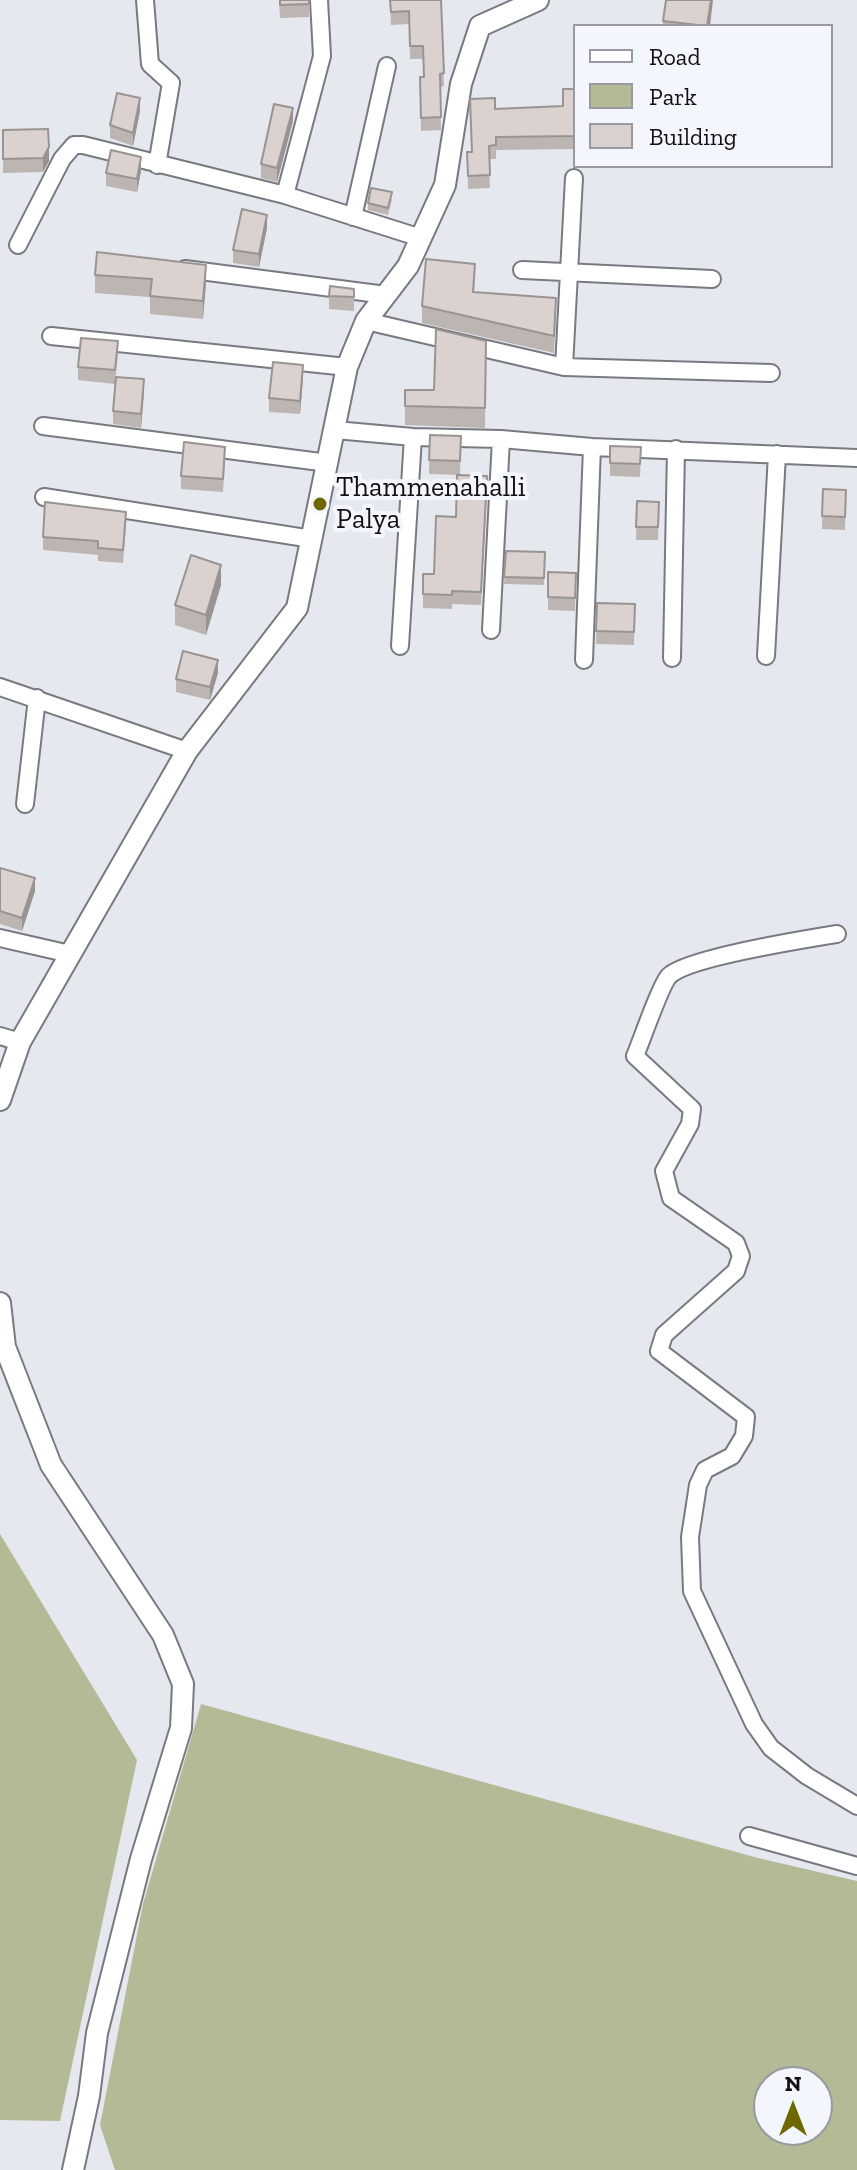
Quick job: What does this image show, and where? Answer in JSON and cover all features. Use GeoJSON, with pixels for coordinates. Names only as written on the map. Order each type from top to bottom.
{"type":"FeatureCollection","features":[{"type":"Feature","properties":{"kind":"street"},"geometry":{"type":"LineString","coordinates":[[145,0],[150,64],[171,83],[157,165]]}},
{"type":"Feature","properties":{"kind":"street"},"geometry":{"type":"LineString","coordinates":[[285,195],[322,56],[319,0]]}},
{"type":"Feature","properties":{"kind":"street"},"geometry":{"type":"LineString","coordinates":[[0,1100],[10,1039],[70,954],[187,751],[297,608],[347,367],[366,321],[408,266],[445,185],[461,84],[480,26],[538,0]]}},
{"type":"Feature","properties":{"kind":"street"},"geometry":{"type":"LineString","coordinates":[[353,217],[387,66]]}},
{"type":"Feature","properties":{"kind":"street"},"geometry":{"type":"LineString","coordinates":[[18,245],[62,159],[74,145],[285,195],[421,238]]}},
{"type":"Feature","properties":{"kind":"street"},"geometry":{"type":"LineString","coordinates":[[564,367],[574,178]]}},
{"type":"Feature","properties":{"kind":"street"},"geometry":{"type":"LineString","coordinates":[[170,267],[386,295]]}},
{"type":"Feature","properties":{"kind":"street"},"geometry":{"type":"LineString","coordinates":[[522,270],[712,279]]}},
{"type":"Feature","properties":{"kind":"street"},"geometry":{"type":"LineString","coordinates":[[366,321],[564,367],[771,373]]}},
{"type":"Feature","properties":{"kind":"street"},"geometry":{"type":"LineString","coordinates":[[51,336],[347,367]]}},
{"type":"Feature","properties":{"kind":"street"},"geometry":{"type":"LineString","coordinates":[[43,426],[328,463]]}},
{"type":"Feature","properties":{"kind":"street"},"geometry":{"type":"LineString","coordinates":[[335,430],[592,447],[857,458]]}},
{"type":"Feature","properties":{"kind":"street"},"geometry":{"type":"LineString","coordinates":[[400,646],[413,437]]}},
{"type":"Feature","properties":{"kind":"street"},"geometry":{"type":"LineString","coordinates":[[491,630],[501,439]]}},
{"type":"Feature","properties":{"kind":"street"},"geometry":{"type":"LineString","coordinates":[[584,660],[592,447]]}},
{"type":"Feature","properties":{"kind":"street"},"geometry":{"type":"LineString","coordinates":[[672,658],[676,449]]}},
{"type":"Feature","properties":{"kind":"street"},"geometry":{"type":"LineString","coordinates":[[766,656],[777,454]]}},
{"type":"Feature","properties":{"kind":"street"},"geometry":{"type":"LineString","coordinates":[[44,497],[312,539]]}},
{"type":"Feature","properties":{"kind":"street"},"geometry":{"type":"LineString","coordinates":[[0,687],[187,751]]}},
{"type":"Feature","properties":{"kind":"street"},"geometry":{"type":"LineString","coordinates":[[25,804],[37,698]]}},
{"type":"Feature","properties":{"kind":"street"},"geometry":{"type":"LineString","coordinates":[[837,934],[744,951],[681,969],[668,977],[635,1056],[692,1109],[690,1124],[664,1171],[671,1198],[736,1243],[741,1256],[736,1271],[664,1335],[659,1351],[746,1417],[744,1436],[732,1456],[705,1470],[698,1485],[690,1537],[692,1591],[754,1724],[771,1748],[807,1776],[857,1806]]}},
{"type":"Feature","properties":{"kind":"street"},"geometry":{"type":"LineString","coordinates":[[0,938],[70,954]]}},
{"type":"Feature","properties":{"kind":"street"},"geometry":{"type":"LineString","coordinates":[[0,1303],[5,1347],[51,1465],[163,1635],[183,1684],[181,1728],[141,1859],[97,2033],[89,2096],[73,2170]]}},
{"type":"Feature","properties":{"kind":"street"},"geometry":{"type":"LineString","coordinates":[[749,1836],[857,1866]]}},
{"type":"Feature","properties":{"kind":"green space"},"geometry":{"type":"Polygon","coordinates":[[[0,1534],[137,1760],[60,2121],[0,2120],[0,1534]]]}},
{"type":"Feature","properties":{"kind":"green space"},"geometry":{"type":"Polygon","coordinates":[[[201,1704],[758,1858],[857,1881],[857,2170],[115,2170],[100,2125],[143,1904],[201,1704]]]}},
{"type":"Feature","properties":{"kind":"building"},"geometry":{"type":"Polygon","coordinates":[[[280,0],[309,0],[309,4],[280,5],[280,0]]]}},
{"type":"Feature","properties":{"kind":"building"},"geometry":{"type":"Polygon","coordinates":[[[390,0],[441,0],[444,73],[440,74],[441,117],[421,118],[423,46],[410,46],[409,11],[391,12],[390,0]]]}},
{"type":"Feature","properties":{"kind":"building"},"geometry":{"type":"Polygon","coordinates":[[[666,0],[711,0],[707,24],[663,21],[666,0]]]}},
{"type":"Feature","properties":{"kind":"building"},"geometry":{"type":"Polygon","coordinates":[[[563,89],[573,89],[573,136],[496,137],[496,145],[489,146],[490,175],[468,176],[467,152],[472,152],[470,99],[495,98],[495,109],[563,106],[563,89]]]}},
{"type":"Feature","properties":{"kind":"building"},"geometry":{"type":"Polygon","coordinates":[[[117,93],[140,98],[133,133],[110,125],[117,93]]]}},
{"type":"Feature","properties":{"kind":"building"},"geometry":{"type":"Polygon","coordinates":[[[274,104],[293,108],[277,168],[261,164],[274,104]]]}},
{"type":"Feature","properties":{"kind":"building"},"geometry":{"type":"Polygon","coordinates":[[[48,129],[49,147],[43,158],[3,159],[3,130],[48,129]]]}},
{"type":"Feature","properties":{"kind":"building"},"geometry":{"type":"Polygon","coordinates":[[[111,150],[141,157],[137,179],[106,173],[111,150]]]}},
{"type":"Feature","properties":{"kind":"building"},"geometry":{"type":"Polygon","coordinates":[[[371,188],[392,192],[388,208],[368,203],[371,188]]]}},
{"type":"Feature","properties":{"kind":"building"},"geometry":{"type":"Polygon","coordinates":[[[242,209],[267,215],[259,254],[233,250],[242,209]]]}},
{"type":"Feature","properties":{"kind":"building"},"geometry":{"type":"Polygon","coordinates":[[[97,252],[206,265],[203,301],[150,296],[152,279],[95,275],[97,252]]]}},
{"type":"Feature","properties":{"kind":"building"},"geometry":{"type":"Polygon","coordinates":[[[426,259],[475,264],[473,292],[556,298],[554,336],[422,306],[426,259]]]}},
{"type":"Feature","properties":{"kind":"building"},"geometry":{"type":"Polygon","coordinates":[[[330,286],[354,289],[354,297],[329,296],[330,286]]]}},
{"type":"Feature","properties":{"kind":"building"},"geometry":{"type":"Polygon","coordinates":[[[436,329],[486,341],[485,408],[405,406],[405,390],[434,390],[436,329]]]}},
{"type":"Feature","properties":{"kind":"building"},"geometry":{"type":"Polygon","coordinates":[[[81,338],[118,341],[115,370],[78,367],[81,338]]]}},
{"type":"Feature","properties":{"kind":"building"},"geometry":{"type":"Polygon","coordinates":[[[273,362],[303,365],[300,401],[269,398],[273,362]]]}},
{"type":"Feature","properties":{"kind":"building"},"geometry":{"type":"Polygon","coordinates":[[[116,377],[144,379],[141,414],[113,411],[116,377]]]}},
{"type":"Feature","properties":{"kind":"building"},"geometry":{"type":"Polygon","coordinates":[[[430,435],[461,436],[460,461],[429,460],[430,435]]]}},
{"type":"Feature","properties":{"kind":"building"},"geometry":{"type":"Polygon","coordinates":[[[184,442],[225,447],[223,479],[181,476],[184,442]]]}},
{"type":"Feature","properties":{"kind":"building"},"geometry":{"type":"Polygon","coordinates":[[[610,446],[641,447],[640,464],[610,463],[610,446]]]}},
{"type":"Feature","properties":{"kind":"building"},"geometry":{"type":"Polygon","coordinates":[[[457,475],[487,476],[481,592],[423,594],[423,574],[434,574],[436,516],[456,517],[457,475]]]}},
{"type":"Feature","properties":{"kind":"building"},"geometry":{"type":"Polygon","coordinates":[[[823,489],[846,490],[845,517],[822,516],[823,489]]]}},
{"type":"Feature","properties":{"kind":"building"},"geometry":{"type":"Polygon","coordinates":[[[637,501],[659,502],[658,527],[636,527],[637,501]]]}},
{"type":"Feature","properties":{"kind":"building"},"geometry":{"type":"Polygon","coordinates":[[[45,502],[126,512],[123,550],[98,548],[98,541],[43,537],[45,502]]]}},
{"type":"Feature","properties":{"kind":"building"},"geometry":{"type":"Polygon","coordinates":[[[506,551],[545,552],[544,578],[504,577],[506,551]]]}},
{"type":"Feature","properties":{"kind":"building"},"geometry":{"type":"Polygon","coordinates":[[[191,555],[221,565],[206,615],[175,605],[191,555]]]}},
{"type":"Feature","properties":{"kind":"building"},"geometry":{"type":"Polygon","coordinates":[[[548,572],[576,573],[575,598],[548,597],[548,572]]]}},
{"type":"Feature","properties":{"kind":"building"},"geometry":{"type":"Polygon","coordinates":[[[597,603],[635,604],[634,632],[596,631],[597,603]]]}},
{"type":"Feature","properties":{"kind":"building"},"geometry":{"type":"Polygon","coordinates":[[[183,651],[218,660],[210,687],[176,679],[183,651]]]}},
{"type":"Feature","properties":{"kind":"building"},"geometry":{"type":"Polygon","coordinates":[[[0,868],[35,878],[22,918],[0,911],[0,868]]]}},
{"type":"Feature","properties":{"kind":"place","name":"Thammenahalli Palya"},"geometry":{"type":"Point","coordinates":[320,504]}}]}
